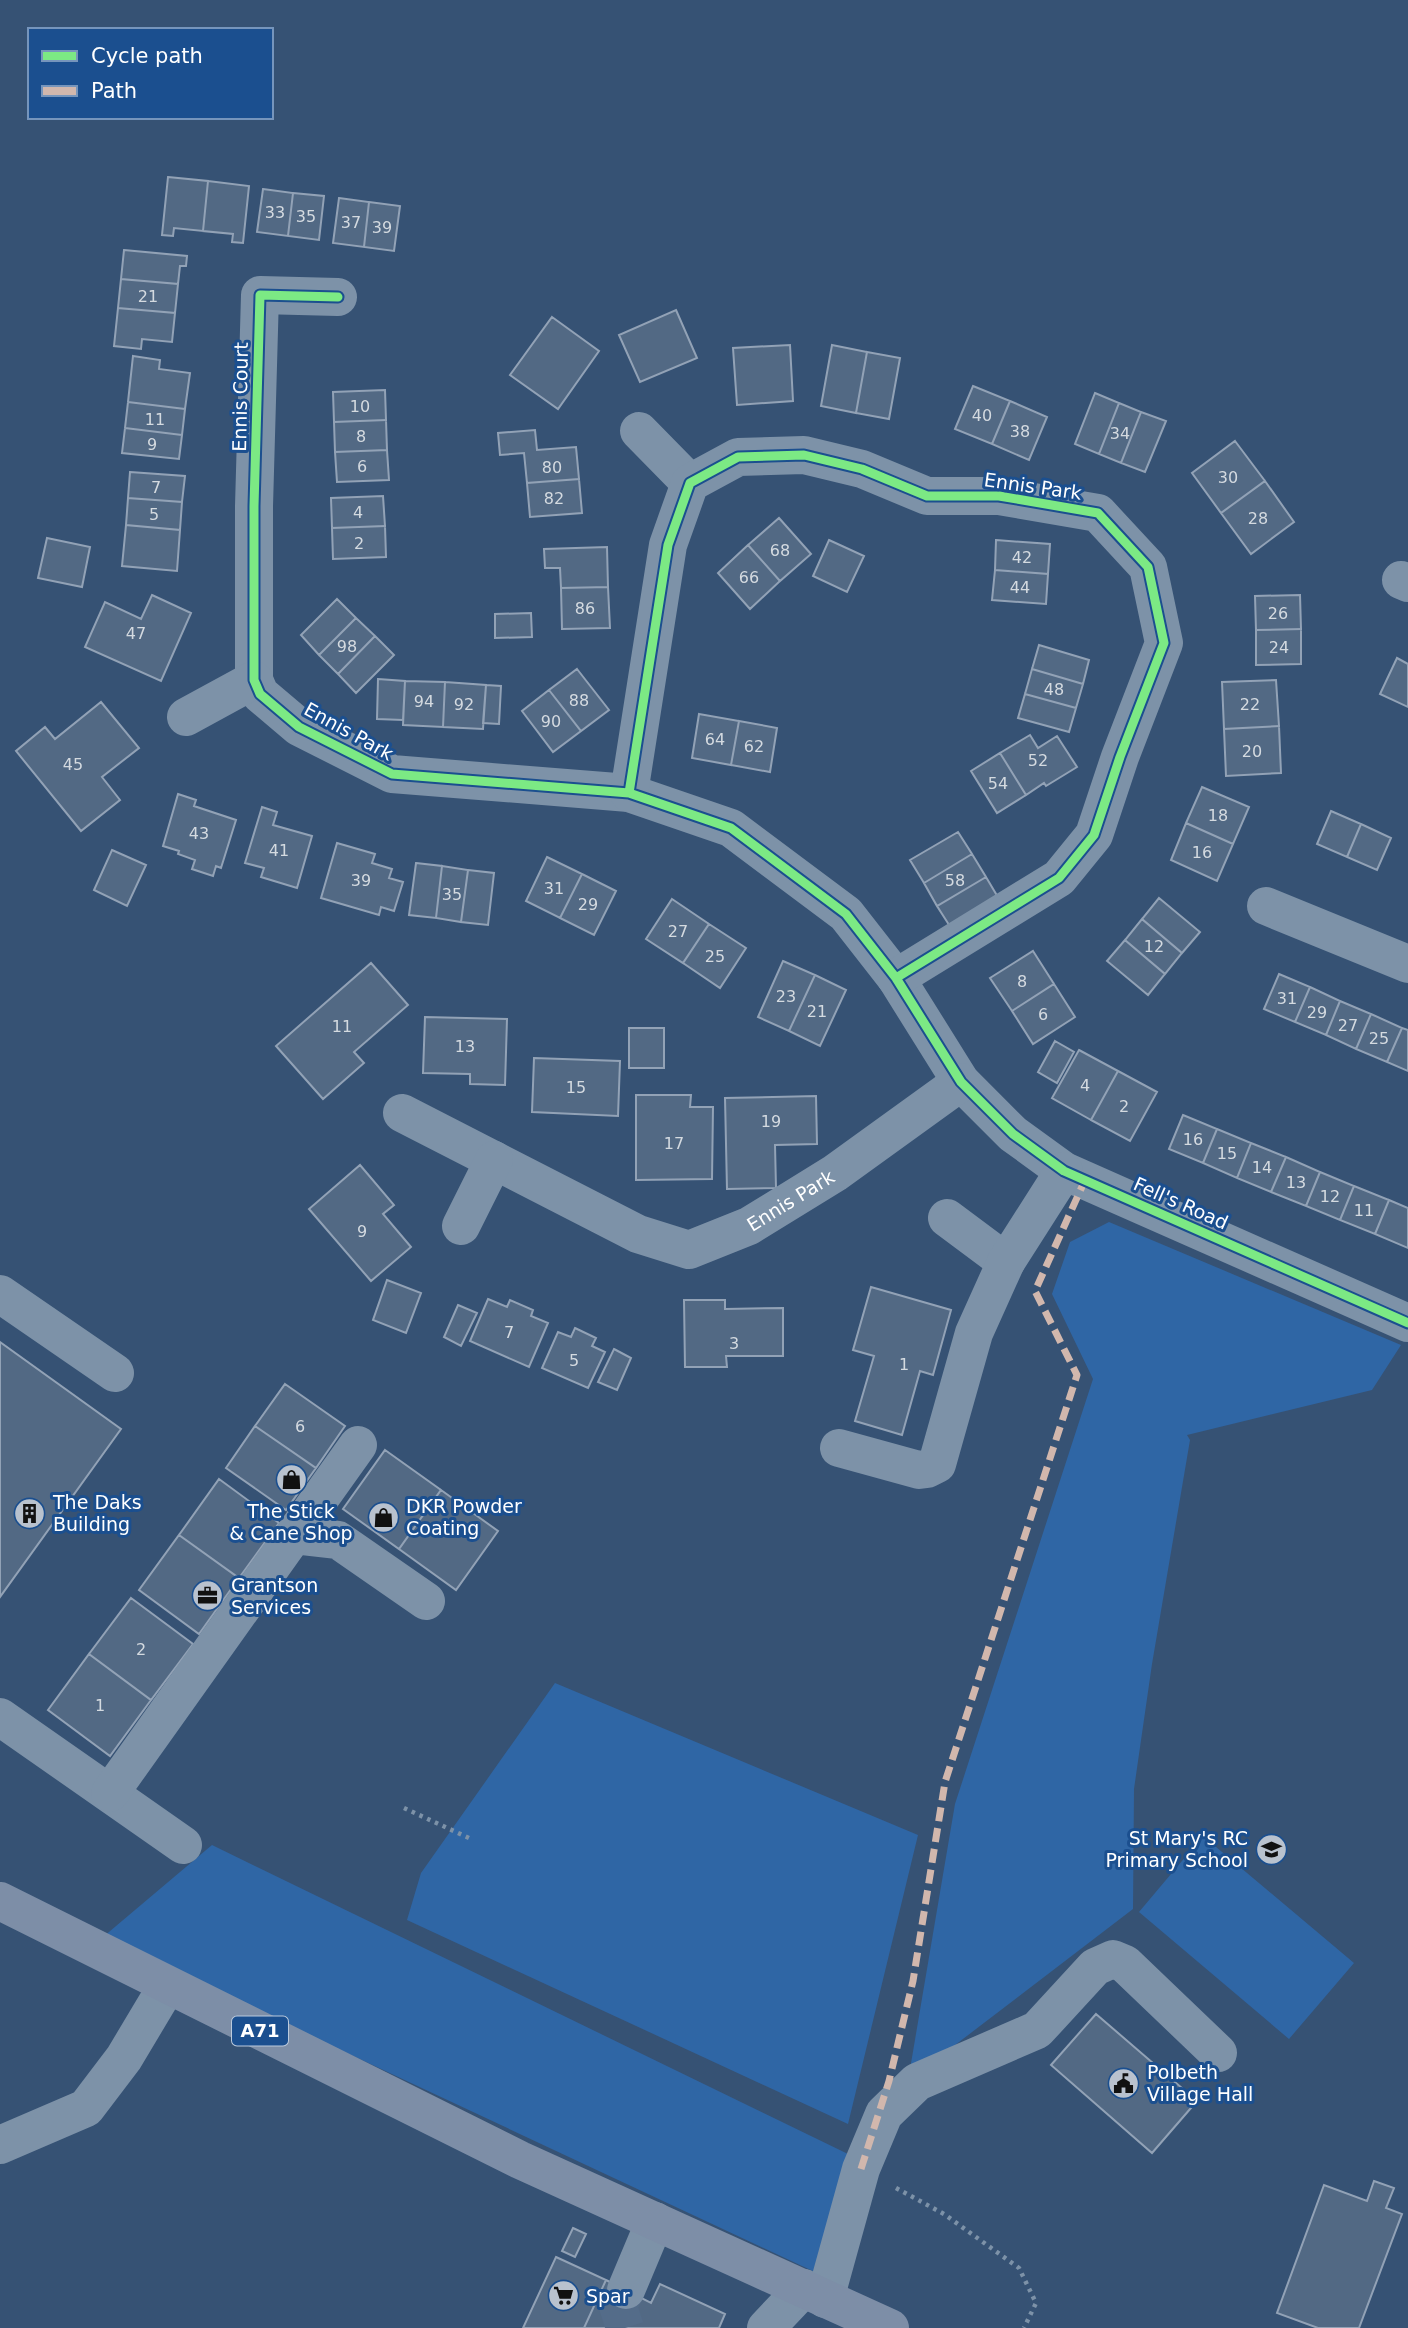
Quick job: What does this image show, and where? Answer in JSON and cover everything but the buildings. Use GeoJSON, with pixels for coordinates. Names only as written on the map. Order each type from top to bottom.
{"type":"FeatureCollection","features":[{"type":"Feature","properties":{"kind":"main road","name":"A71"},"geometry":{"type":"LineString","coordinates":[[0,1901],[520,2160],[890,2328]]}},
{"type":"Feature","properties":{"kind":"street","name":"Ennis Court"},"geometry":{"type":"LineString","coordinates":[[254,680],[254,506],[260,295],[338,297]]}},
{"type":"Feature","properties":{"kind":"street"},"geometry":{"type":"LineString","coordinates":[[629,793],[668,545],[690,483],[639,431]]}},
{"type":"Feature","properties":{"kind":"street","name":"Ennis Park"},"geometry":{"type":"LineString","coordinates":[[690,483],[738,457],[804,455],[862,468],[927,496],[999,496],[1098,513],[1148,567],[1164,643],[1120,757],[1094,835],[1059,878],[896,978]]}},
{"type":"Feature","properties":{"kind":"street"},"geometry":{"type":"LineString","coordinates":[[186,717],[254,680]]}},
{"type":"Feature","properties":{"kind":"street","name":"Ennis Park"},"geometry":{"type":"LineString","coordinates":[[254,680],[260,694],[299,726],[392,775],[629,793],[732,828],[846,914],[896,978],[961,1082],[835,1173],[749,1226],[689,1250],[638,1234],[402,1113]]}},
{"type":"Feature","properties":{"kind":"street"},"geometry":{"type":"LineString","coordinates":[[1266,906],[1408,964]]}},
{"type":"Feature","properties":{"kind":"street","name":"Fell's Road"},"geometry":{"type":"LineString","coordinates":[[961,1082],[1013,1135],[1064,1171],[1408,1323]]}},
{"type":"Feature","properties":{"kind":"street"},"geometry":{"type":"LineString","coordinates":[[461,1226],[494,1160]]}},
{"type":"Feature","properties":{"kind":"street"},"geometry":{"type":"LineString","coordinates":[[839,1448],[919,1470],[937,1464],[974,1333],[1006,1262],[1064,1171]]}},
{"type":"Feature","properties":{"kind":"street"},"geometry":{"type":"LineString","coordinates":[[947,1218],[1006,1262]]}},
{"type":"Feature","properties":{"kind":"street"},"geometry":{"type":"LineString","coordinates":[[0,1294],[115,1373]]}},
{"type":"Feature","properties":{"kind":"street"},"geometry":{"type":"LineString","coordinates":[[110,1793],[358,1446]]}},
{"type":"Feature","properties":{"kind":"street"},"geometry":{"type":"LineString","coordinates":[[294,1535],[338,1540],[426,1601]]}},
{"type":"Feature","properties":{"kind":"street"},"geometry":{"type":"LineString","coordinates":[[0,1717],[183,1845]]}},
{"type":"Feature","properties":{"kind":"street"},"geometry":{"type":"LineString","coordinates":[[766,2328],[814,2293],[884,2113],[917,2082],[1037,2030],[1095,1967],[1113,1959],[1125,1964],[1217,2053]]}},
{"type":"Feature","properties":{"kind":"street"},"geometry":{"type":"LineString","coordinates":[[0,2145],[86,2108],[124,2058],[167,1986]]}},
{"type":"Feature","properties":{"kind":"street"},"geometry":{"type":"LineString","coordinates":[[626,2290],[655,2221]]}},
{"type":"Feature","properties":{"kind":"path"},"geometry":{"type":"LineString","coordinates":[[404,1808],[469,1838]]}},
{"type":"Feature","properties":{"kind":"path"},"geometry":{"type":"LineString","coordinates":[[861,2169],[944,2214],[1019,2268],[1036,2303],[1024,2328]]}},
{"type":"Feature","properties":{"kind":"shaded area"},"geometry":{"type":"Polygon","coordinates":[[[1109,1222],[1401,1345],[1372,1390],[1187,1435],[1190,1440],[1134,1789],[1133,1909],[908,2081],[955,1804],[1093,1379],[1052,1294],[1070,1242],[1109,1222]]]}},
{"type":"Feature","properties":{"kind":"shaded area"},"geometry":{"type":"Polygon","coordinates":[[[555,1683],[918,1835],[848,2124],[407,1920],[421,1873],[555,1683]]]}},
{"type":"Feature","properties":{"kind":"shaded area"},"geometry":{"type":"Polygon","coordinates":[[[1203,1836],[1354,1963],[1289,2039],[1139,1912],[1203,1836]]]}},
{"type":"Feature","properties":{"kind":"shaded area"},"geometry":{"type":"Polygon","coordinates":[[[212,1845],[848,2154],[817,2273],[103,1937],[212,1845]]]}},
{"type":"Feature","properties":{"kind":"tunnel"},"geometry":{"type":"LineString","coordinates":[[625,2328],[618,2306],[626,2290]]}},
{"type":"Feature","properties":{"kind":"marked path"},"geometry":{"type":"LineString","coordinates":[[861,2169],[889,2081],[913,1981],[945,1782],[1077,1375],[1035,1291],[1085,1180]]}},
{"type":"Feature","properties":{"kind":"cycle path"},"geometry":{"type":"LineString","coordinates":[[338,297],[260,295],[254,506],[254,680],[260,694],[299,727],[392,774],[629,793],[731,828],[846,914],[896,978],[961,1082],[1013,1134],[1064,1171],[1408,1323]]}},
{"type":"Feature","properties":{"kind":"cycle path"},"geometry":{"type":"LineString","coordinates":[[629,793],[668,545],[690,483],[738,457],[804,455],[862,469],[927,496],[999,496],[1098,513],[1148,567],[1164,643],[1120,757],[1094,835],[1059,878],[896,978]]}},
{"type":"Feature","properties":{"kind":"place","name":"The Stick & Cane Shop"},"geometry":{"type":"Point","coordinates":[291,1480]}},
{"type":"Feature","properties":{"kind":"place","name":"The Daks Building"},"geometry":{"type":"Point","coordinates":[30,1513]}},
{"type":"Feature","properties":{"kind":"place","name":"DKR Powder Coating"},"geometry":{"type":"Point","coordinates":[383,1517]}},
{"type":"Feature","properties":{"kind":"place","name":"Grantson Services"},"geometry":{"type":"Point","coordinates":[208,1596]}},
{"type":"Feature","properties":{"kind":"place","name":"St Mary's RC Primary School"},"geometry":{"type":"Point","coordinates":[1271,1849]}},
{"type":"Feature","properties":{"kind":"place","name":"Polbeth Village Hall"},"geometry":{"type":"Point","coordinates":[1124,2083]}},
{"type":"Feature","properties":{"kind":"place","name":"Spar"},"geometry":{"type":"Point","coordinates":[563,2296]}}]}
